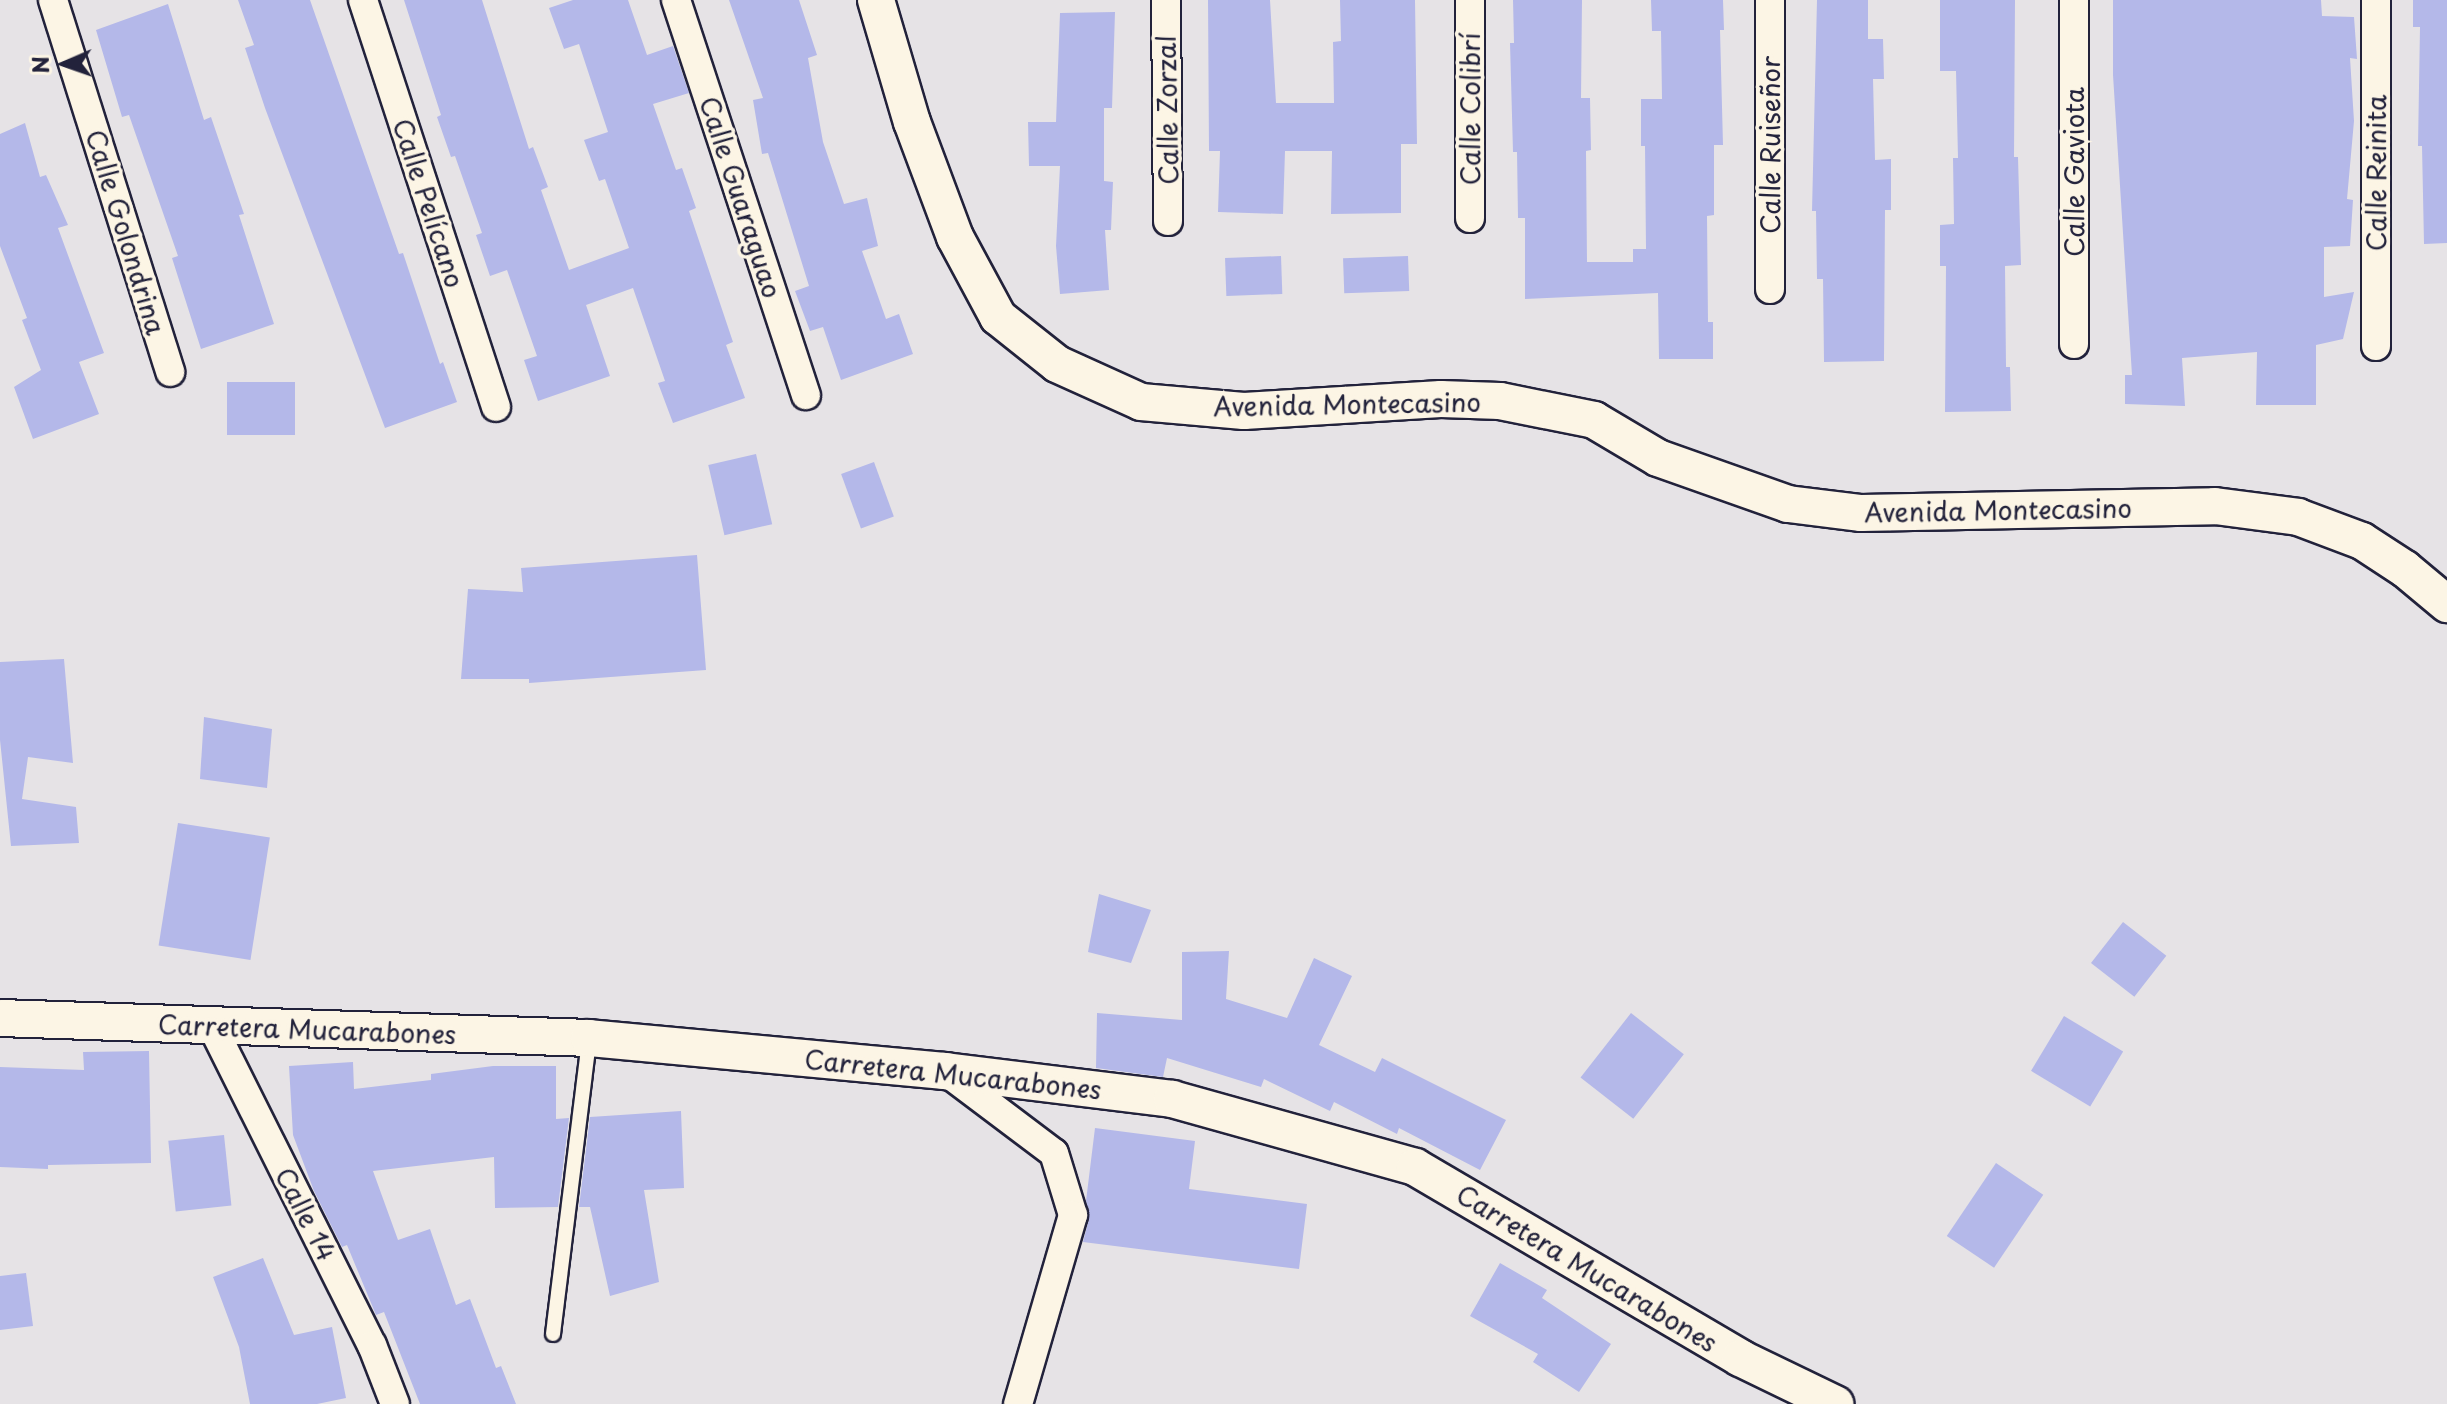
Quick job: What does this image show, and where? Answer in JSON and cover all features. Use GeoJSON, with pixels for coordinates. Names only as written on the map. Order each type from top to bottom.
{"type":"FeatureCollection","features":[{"type":"Feature","properties":{"kind":"street","name":"Calle Golondrina"},"geometry":{"type":"LineString","coordinates":[[53,0],[170,372]]}},
{"type":"Feature","properties":{"kind":"street","name":"Calle Pelícano"},"geometry":{"type":"LineString","coordinates":[[363,0],[496,407]]}},
{"type":"Feature","properties":{"kind":"street","name":"Calle Guaraguao"},"geometry":{"type":"LineString","coordinates":[[676,0],[806,395]]}},
{"type":"Feature","properties":{"kind":"street","name":"Avenida Montecasino"},"geometry":{"type":"LineString","coordinates":[[876,0],[912,122],[955,237],[998,317],[1057,364],[1141,402],[1244,411],[1441,399],[1500,401],[1594,420],[1658,458],[1788,504],[1861,513],[2215,506],[2298,517],[2362,541],[2405,569],[2447,604]]}},
{"type":"Feature","properties":{"kind":"street","name":"Calle Zorzal"},"geometry":{"type":"LineString","coordinates":[[1166,0],[1168,221]]}},
{"type":"Feature","properties":{"kind":"street","name":"Calle Colibrí"},"geometry":{"type":"LineString","coordinates":[[1470,0],[1470,218]]}},
{"type":"Feature","properties":{"kind":"street","name":"Calle Ruiseñor"},"geometry":{"type":"LineString","coordinates":[[1770,0],[1770,289]]}},
{"type":"Feature","properties":{"kind":"street","name":"Calle Gaviota"},"geometry":{"type":"LineString","coordinates":[[2074,0],[2074,344]]}},
{"type":"Feature","properties":{"kind":"street","name":"Calle Reinita"},"geometry":{"type":"LineString","coordinates":[[2376,0],[2376,346]]}},
{"type":"Feature","properties":{"kind":"street","name":"Carretera Mucarabones"},"geometry":{"type":"LineString","coordinates":[[0,1018],[589,1038],[945,1071],[1172,1099],[1415,1167],[1740,1358],[1835,1404]]}},
{"type":"Feature","properties":{"kind":"street","name":"Calle 14"},"geometry":{"type":"LineString","coordinates":[[212,1026],[372,1345],[395,1404]]}},
{"type":"Feature","properties":{"kind":"street"},"geometry":{"type":"LineString","coordinates":[[945,1071],[1054,1153],[1073,1215],[1018,1404]]}},
{"type":"Feature","properties":{"kind":"lane"},"geometry":{"type":"LineString","coordinates":[[553,1334],[589,1038]]}},
{"type":"Feature","properties":{"kind":"building"},"geometry":{"type":"Polygon","coordinates":[[[238,0],[310,0],[399,254],[403,253],[440,364],[443,362],[457,402],[385,428],[265,108],[245,48],[254,45],[238,0]]]}},
{"type":"Feature","properties":{"kind":"building"},"geometry":{"type":"Polygon","coordinates":[[[404,0],[482,0],[529,149],[533,147],[548,187],[541,190],[569,270],[629,248],[605,179],[599,181],[584,140],[608,132],[579,44],[564,49],[549,8],[573,0],[628,0],[647,55],[673,46],[689,93],[653,104],[676,170],[682,168],[696,208],[689,211],[733,342],[726,345],[745,398],[673,423],[658,383],[665,381],[633,288],[586,305],[610,376],[538,401],[524,360],[537,356],[507,270],[490,276],[476,235],[482,233],[455,156],[451,157],[437,117],[441,115],[404,0]]]}},
{"type":"Feature","properties":{"kind":"building"},"geometry":{"type":"Polygon","coordinates":[[[729,0],[799,0],[817,55],[808,58],[823,142],[844,204],[867,198],[878,246],[862,251],[886,319],[899,314],[913,354],[841,380],[823,327],[810,331],[795,291],[809,286],[768,153],[762,154],[753,100],[763,98],[729,0]]]}},
{"type":"Feature","properties":{"kind":"building"},"geometry":{"type":"Polygon","coordinates":[[[1208,0],[1270,0],[1276,103],[1334,103],[1333,42],[1341,41],[1340,0],[1415,0],[1417,144],[1401,144],[1401,213],[1331,214],[1332,151],[1285,151],[1283,214],[1218,212],[1220,151],[1209,151],[1208,0]]]}},
{"type":"Feature","properties":{"kind":"building"},"geometry":{"type":"Polygon","coordinates":[[[1513,0],[1582,0],[1581,98],[1590,98],[1591,150],[1586,151],[1587,262],[1633,262],[1633,249],[1646,249],[1645,146],[1641,146],[1641,99],[1662,99],[1661,31],[1652,31],[1651,0],[1723,0],[1724,30],[1720,30],[1723,145],[1714,145],[1714,215],[1707,216],[1708,322],[1713,322],[1713,359],[1659,359],[1658,293],[1525,299],[1525,218],[1518,218],[1517,152],[1513,152],[1510,43],[1514,43],[1513,0]]]}},
{"type":"Feature","properties":{"kind":"building"},"geometry":{"type":"Polygon","coordinates":[[[1817,0],[1868,0],[1868,39],[1883,39],[1884,79],[1873,79],[1875,160],[1891,159],[1891,210],[1885,210],[1884,361],[1824,362],[1823,279],[1817,279],[1816,211],[1812,211],[1817,0]]]}},
{"type":"Feature","properties":{"kind":"building"},"geometry":{"type":"Polygon","coordinates":[[[1940,0],[2015,0],[2014,157],[2018,157],[2021,265],[2005,266],[2006,367],[2010,367],[2011,411],[1945,412],[1946,266],[1940,266],[1940,225],[1954,224],[1953,158],[1958,158],[1956,71],[1940,71],[1940,0]]]}},
{"type":"Feature","properties":{"kind":"building"},"geometry":{"type":"Polygon","coordinates":[[[2113,0],[2321,0],[2322,16],[2354,17],[2357,59],[2350,58],[2354,121],[2347,199],[2353,200],[2350,246],[2324,247],[2324,297],[2354,292],[2343,339],[2316,345],[2316,405],[2256,405],[2257,352],[2182,358],[2185,406],[2125,404],[2125,375],[2132,375],[2113,75],[2113,0]]]}},
{"type":"Feature","properties":{"kind":"building"},"geometry":{"type":"Polygon","coordinates":[[[2413,0],[2447,0],[2447,243],[2424,244],[2422,146],[2418,146],[2420,27],[2413,27],[2413,0]]]}},
{"type":"Feature","properties":{"kind":"building"},"geometry":{"type":"Polygon","coordinates":[[[168,4],[204,120],[211,117],[244,214],[239,215],[274,324],[201,349],[172,258],[178,256],[129,115],[122,117],[96,30],[168,4]]]}},
{"type":"Feature","properties":{"kind":"building"},"geometry":{"type":"Polygon","coordinates":[[[1115,12],[1112,108],[1104,108],[1104,181],[1113,182],[1111,230],[1105,230],[1109,290],[1060,294],[1056,246],[1060,166],[1029,166],[1028,122],[1056,122],[1060,13],[1115,12]]]}},
{"type":"Feature","properties":{"kind":"building"},"geometry":{"type":"Polygon","coordinates":[[[25,123],[40,177],[46,175],[68,225],[58,228],[104,353],[79,362],[99,414],[33,439],[14,387],[41,370],[22,320],[27,318],[0,246],[0,134],[25,123]]]}},
{"type":"Feature","properties":{"kind":"building"},"geometry":{"type":"Polygon","coordinates":[[[1281,256],[1282,294],[1226,296],[1225,258],[1281,256]]]}},
{"type":"Feature","properties":{"kind":"building"},"geometry":{"type":"Polygon","coordinates":[[[1408,256],[1409,291],[1344,293],[1343,258],[1408,256]]]}},
{"type":"Feature","properties":{"kind":"building"},"geometry":{"type":"Polygon","coordinates":[[[227,382],[295,382],[295,435],[227,435],[227,382]]]}},
{"type":"Feature","properties":{"kind":"building"},"geometry":{"type":"Polygon","coordinates":[[[756,454],[772,524],[724,535],[708,465],[756,454]]]}},
{"type":"Feature","properties":{"kind":"building"},"geometry":{"type":"Polygon","coordinates":[[[874,462],[894,517],[861,528],[841,474],[874,462]]]}},
{"type":"Feature","properties":{"kind":"building"},"geometry":{"type":"Polygon","coordinates":[[[697,555],[706,670],[529,683],[529,679],[461,679],[468,589],[523,592],[521,568],[697,555]]]}},
{"type":"Feature","properties":{"kind":"building"},"geometry":{"type":"Polygon","coordinates":[[[64,659],[73,763],[28,757],[22,799],[76,807],[79,843],[11,846],[0,740],[0,662],[64,659]]]}},
{"type":"Feature","properties":{"kind":"building"},"geometry":{"type":"Polygon","coordinates":[[[204,717],[272,729],[267,788],[200,779],[204,717]]]}},
{"type":"Feature","properties":{"kind":"building"},"geometry":{"type":"Polygon","coordinates":[[[178,823],[270,838],[250,960],[159,945],[178,823]]]}},
{"type":"Feature","properties":{"kind":"building"},"geometry":{"type":"Polygon","coordinates":[[[1099,894],[1151,910],[1131,963],[1088,952],[1099,894]]]}},
{"type":"Feature","properties":{"kind":"building"},"geometry":{"type":"Polygon","coordinates":[[[2123,922],[2166,956],[2134,997],[2091,963],[2123,922]]]}},
{"type":"Feature","properties":{"kind":"building"},"geometry":{"type":"Polygon","coordinates":[[[1229,951],[1226,999],[1287,1018],[1314,958],[1352,976],[1319,1045],[1375,1072],[1382,1058],[1506,1120],[1480,1170],[1399,1128],[1397,1134],[1334,1102],[1330,1111],[1264,1079],[1261,1087],[1167,1058],[1163,1077],[1096,1068],[1097,1013],[1182,1020],[1182,952],[1229,951]]]}},
{"type":"Feature","properties":{"kind":"building"},"geometry":{"type":"Polygon","coordinates":[[[1631,1013],[1684,1054],[1633,1119],[1581,1078],[1631,1013]]]}},
{"type":"Feature","properties":{"kind":"building"},"geometry":{"type":"Polygon","coordinates":[[[2064,1016],[2123,1052],[2090,1106],[2031,1071],[2064,1016]]]}},
{"type":"Feature","properties":{"kind":"building"},"geometry":{"type":"Polygon","coordinates":[[[149,1051],[151,1163],[48,1165],[48,1169],[0,1167],[0,1067],[84,1070],[83,1052],[149,1051]]]}},
{"type":"Feature","properties":{"kind":"building"},"geometry":{"type":"Polygon","coordinates":[[[353,1062],[354,1089],[431,1080],[431,1074],[493,1066],[556,1066],[556,1119],[569,1118],[558,1207],[495,1208],[494,1157],[373,1171],[398,1240],[430,1229],[456,1305],[470,1299],[496,1368],[501,1366],[516,1404],[420,1404],[384,1312],[376,1315],[347,1245],[342,1247],[314,1191],[293,1135],[289,1066],[353,1062]]]}},
{"type":"Feature","properties":{"kind":"building"},"geometry":{"type":"Polygon","coordinates":[[[681,1111],[684,1188],[644,1190],[659,1282],[610,1296],[590,1207],[579,1207],[590,1117],[681,1111]]]}},
{"type":"Feature","properties":{"kind":"building"},"geometry":{"type":"Polygon","coordinates":[[[1095,1128],[1195,1141],[1189,1189],[1307,1204],[1299,1269],[1083,1242],[1089,1219],[1086,1201],[1095,1128]]]}},
{"type":"Feature","properties":{"kind":"building"},"geometry":{"type":"Polygon","coordinates":[[[224,1135],[231,1206],[176,1211],[168,1141],[224,1135]]]}},
{"type":"Feature","properties":{"kind":"building"},"geometry":{"type":"Polygon","coordinates":[[[1996,1163],[2043,1195],[1994,1268],[1947,1236],[1996,1163]]]}},
{"type":"Feature","properties":{"kind":"building"},"geometry":{"type":"Polygon","coordinates":[[[263,1258],[294,1335],[332,1327],[346,1398],[317,1404],[250,1404],[239,1347],[213,1277],[263,1258]]]}},
{"type":"Feature","properties":{"kind":"building"},"geometry":{"type":"Polygon","coordinates":[[[1500,1263],[1547,1290],[1542,1298],[1611,1344],[1579,1392],[1533,1362],[1538,1354],[1470,1316],[1500,1263]]]}},
{"type":"Feature","properties":{"kind":"building"},"geometry":{"type":"Polygon","coordinates":[[[26,1273],[33,1326],[0,1330],[0,1276],[26,1273]]]}}]}
